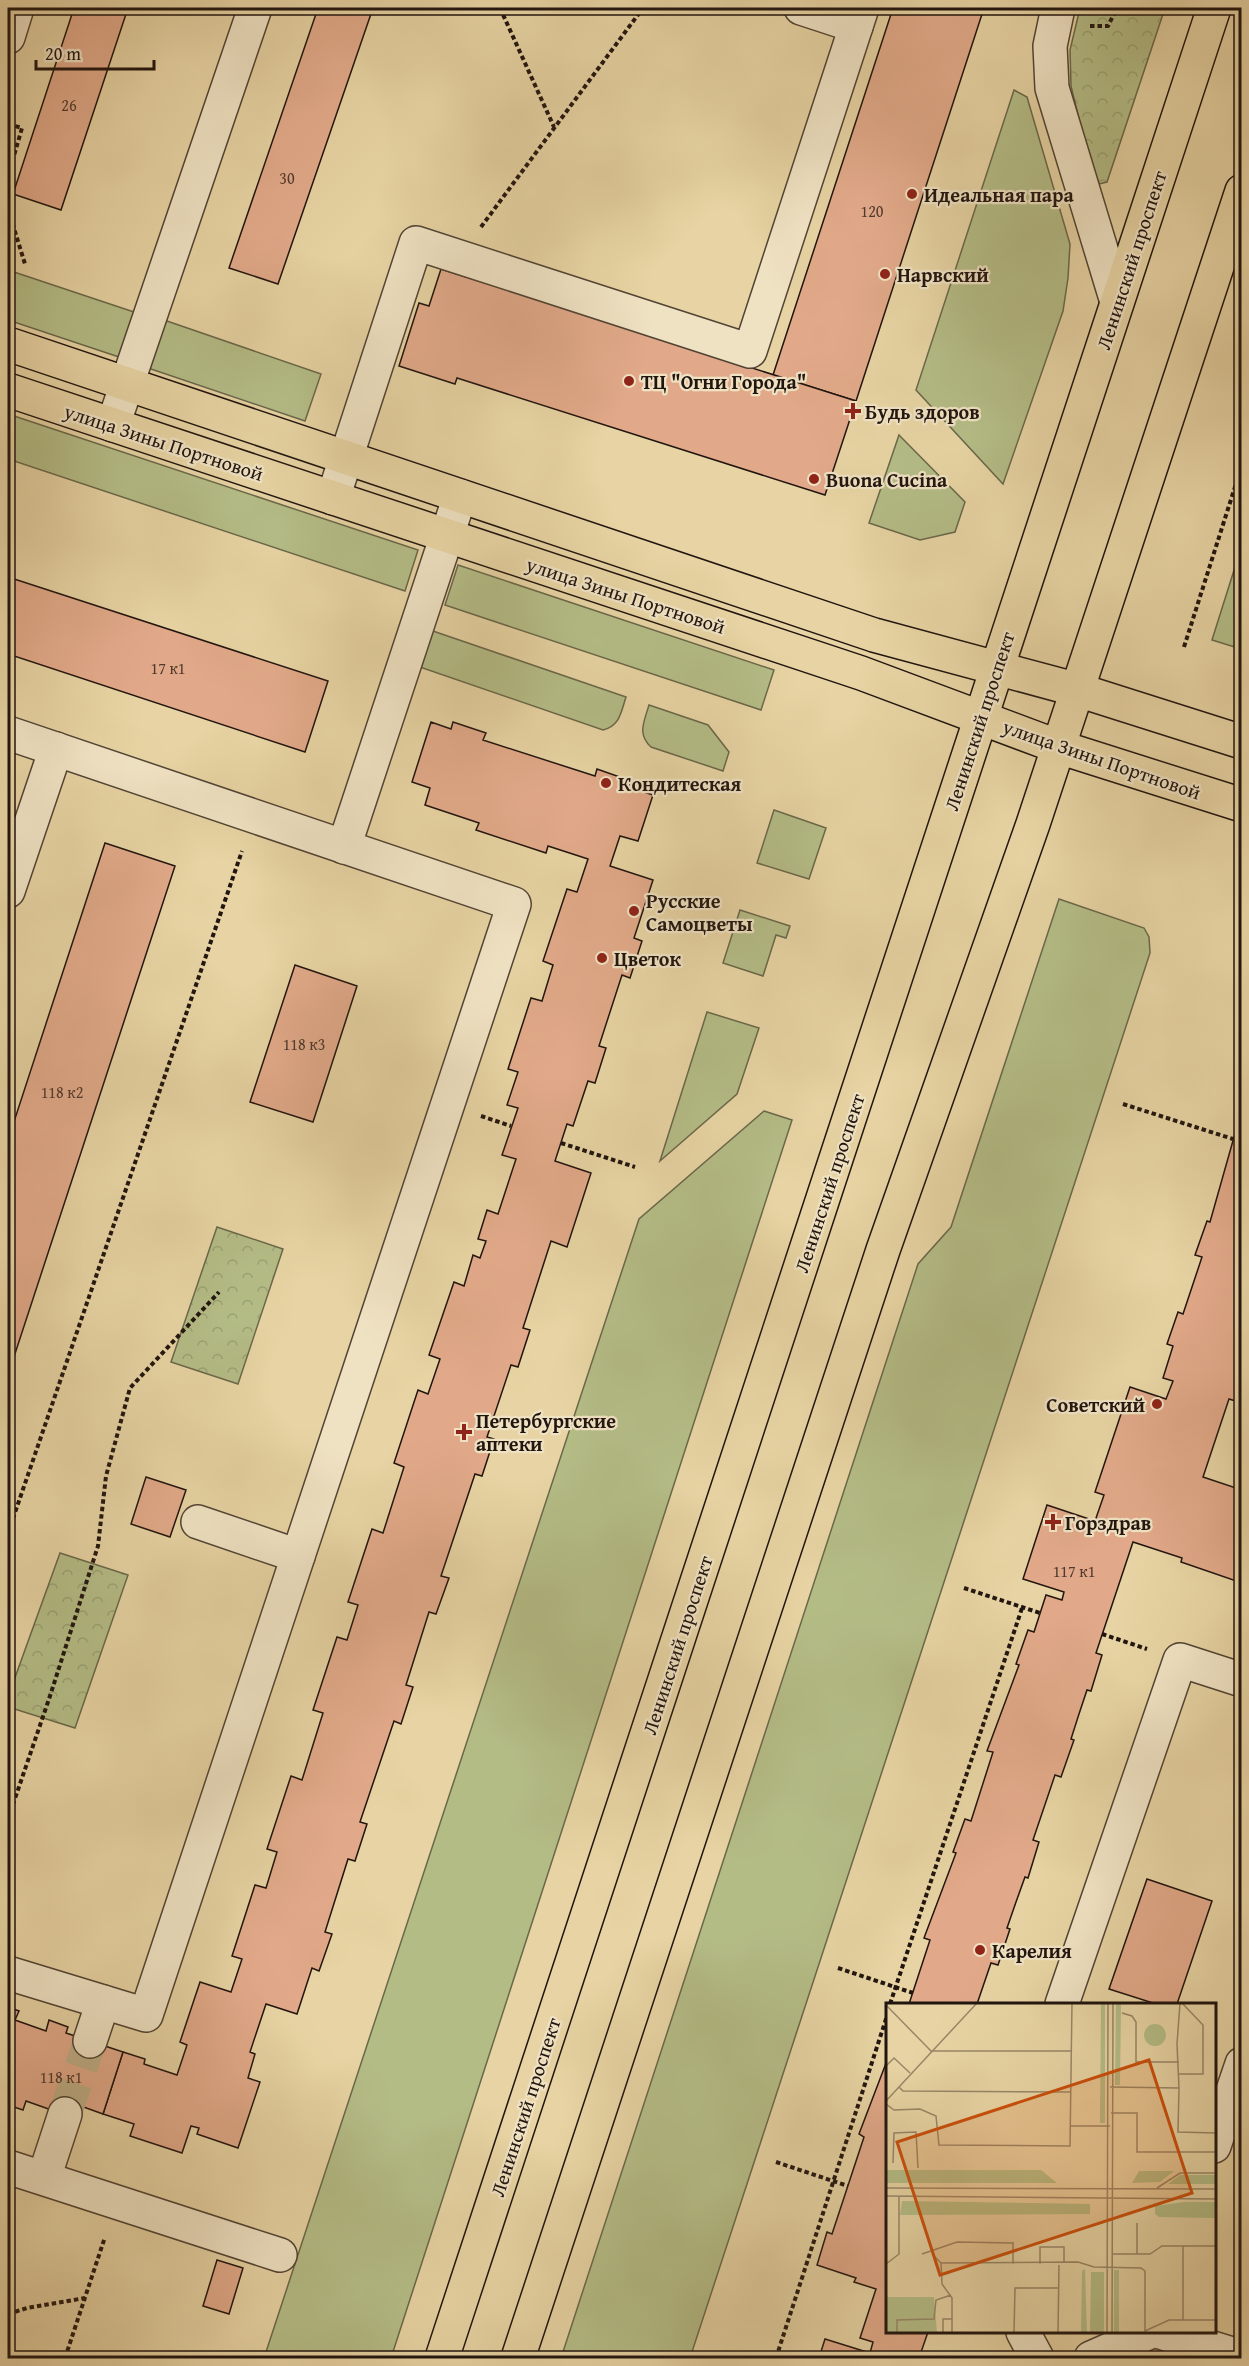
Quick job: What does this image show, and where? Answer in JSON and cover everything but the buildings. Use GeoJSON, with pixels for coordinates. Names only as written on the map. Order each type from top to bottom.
{"type":"FeatureCollection","features":[{"type":"Feature","properties":{"kind":"main road","name":"Ленинский проспект"},"geometry":{"type":"LineString","coordinates":[[442,2358],[1214,8]]}},
{"type":"Feature","properties":{"kind":"main road"},"geometry":{"type":"LineString","coordinates":[[518,2358],[883,1250],[1059,747],[1242,191]]}},
{"type":"Feature","properties":{"kind":"main road","name":"улица Зины Портновой"},"geometry":{"type":"LineString","coordinates":[[8,344],[874,635],[1078,690],[1242,742]]}},
{"type":"Feature","properties":{"kind":"main road","name":"улица Зины Портновой"},"geometry":{"type":"LineString","coordinates":[[8,390],[861,673],[1059,747],[1242,806]]}},
{"type":"Feature","properties":{"kind":"street"},"geometry":{"type":"LineString","coordinates":[[8,37],[17,8]]}},
{"type":"Feature","properties":{"kind":"street"},"geometry":{"type":"LineString","coordinates":[[112,425],[255,8]]}},
{"type":"Feature","properties":{"kind":"street"},"geometry":{"type":"LineString","coordinates":[[333,498],[416,243],[750,351],[859,17],[801,8]]}},
{"type":"Feature","properties":{"kind":"street"},"geometry":{"type":"LineString","coordinates":[[1058,8],[1050,46],[1052,88],[1117,302]]}},
{"type":"Feature","properties":{"kind":"street"},"geometry":{"type":"LineString","coordinates":[[344,847],[460,496]]}},
{"type":"Feature","properties":{"kind":"street"},"geometry":{"type":"LineString","coordinates":[[8,733],[514,904],[146,2015],[8,1973]]}},
{"type":"Feature","properties":{"kind":"street"},"geometry":{"type":"LineString","coordinates":[[8,891],[56,749]]}},
{"type":"Feature","properties":{"kind":"street"},"geometry":{"type":"LineString","coordinates":[[198,1522],[298,1556]]}},
{"type":"Feature","properties":{"kind":"street"},"geometry":{"type":"LineString","coordinates":[[1062,2003],[1180,1660],[1242,1680]]}},
{"type":"Feature","properties":{"kind":"street"},"geometry":{"type":"LineString","coordinates":[[90,2041],[103,2002]]}},
{"type":"Feature","properties":{"kind":"street"},"geometry":{"type":"LineString","coordinates":[[1216,2143],[1242,2064]]}},
{"type":"Feature","properties":{"kind":"street"},"geometry":{"type":"LineString","coordinates":[[44,2178],[65,2114]]}},
{"type":"Feature","properties":{"kind":"street"},"geometry":{"type":"LineString","coordinates":[[8,2167],[280,2255]]}},
{"type":"Feature","properties":{"kind":"street"},"geometry":{"type":"LineString","coordinates":[[1024,2333],[1037,2358]]}},
{"type":"Feature","properties":{"kind":"street"},"geometry":{"type":"LineString","coordinates":[[1092,2358],[1146,2333]]}},
{"type":"Feature","properties":{"kind":"street"},"geometry":{"type":"LineString","coordinates":[[1167,2333],[1242,2356]]}},
{"type":"Feature","properties":{"kind":"path"},"geometry":{"type":"LineString","coordinates":[[500,8],[555,128]]}},
{"type":"Feature","properties":{"kind":"path"},"geometry":{"type":"LineString","coordinates":[[459,257],[643,8]]}},
{"type":"Feature","properties":{"kind":"path"},"geometry":{"type":"LineString","coordinates":[[1086,26],[1108,26],[1117,8]]}},
{"type":"Feature","properties":{"kind":"path"},"geometry":{"type":"LineString","coordinates":[[8,124],[22,128],[8,176]]}},
{"type":"Feature","properties":{"kind":"path"},"geometry":{"type":"LineString","coordinates":[[8,209],[25,264]]}},
{"type":"Feature","properties":{"kind":"path"},"geometry":{"type":"LineString","coordinates":[[1184,647],[1242,465]]}},
{"type":"Feature","properties":{"kind":"path"},"geometry":{"type":"LineString","coordinates":[[1235,486],[1242,488]]}},
{"type":"Feature","properties":{"kind":"path"},"geometry":{"type":"LineString","coordinates":[[8,1533],[254,816]]}},
{"type":"Feature","properties":{"kind":"path"},"geometry":{"type":"LineString","coordinates":[[1123,1104],[1233,1139]]}},
{"type":"Feature","properties":{"kind":"path"},"geometry":{"type":"LineString","coordinates":[[561,1143],[635,1167]]}},
{"type":"Feature","properties":{"kind":"path"},"geometry":{"type":"LineString","coordinates":[[8,1819],[98,1546],[105,1476],[130,1388],[219,1292]]}},
{"type":"Feature","properties":{"kind":"path"},"geometry":{"type":"LineString","coordinates":[[963,1588],[1040,1613]]}},
{"type":"Feature","properties":{"kind":"path"},"geometry":{"type":"LineString","coordinates":[[890,2003],[1022,1608]]}},
{"type":"Feature","properties":{"kind":"path"},"geometry":{"type":"LineString","coordinates":[[1102,1634],[1180,1660]]}},
{"type":"Feature","properties":{"kind":"path"},"geometry":{"type":"LineString","coordinates":[[838,1968],[913,1993]]}},
{"type":"Feature","properties":{"kind":"path"},"geometry":{"type":"LineString","coordinates":[[776,2358],[886,2019]]}},
{"type":"Feature","properties":{"kind":"path"},"geometry":{"type":"LineString","coordinates":[[776,2162],[848,2186]]}},
{"type":"Feature","properties":{"kind":"path"},"geometry":{"type":"LineString","coordinates":[[65,2358],[117,2202]]}},
{"type":"Feature","properties":{"kind":"path"},"geometry":{"type":"LineString","coordinates":[[8,2314],[27,2308],[85,2298]]}},
{"type":"Feature","properties":{"kind":"green space"},"geometry":{"type":"Polygon","coordinates":[[[1080,8],[1165,8],[1107,182],[1099,184],[1093,178],[1071,86],[1070,50],[1080,8]]]}},
{"type":"Feature","properties":{"kind":"green space"},"geometry":{"type":"Polygon","coordinates":[[[1014,90],[1027,97],[1070,244],[1063,311],[1003,484],[916,390],[1014,90]]]}},
{"type":"Feature","properties":{"kind":"green space"},"geometry":{"type":"Polygon","coordinates":[[[8,270],[137,313],[122,358],[8,320],[8,270]]]}},
{"type":"Feature","properties":{"kind":"green space"},"geometry":{"type":"Polygon","coordinates":[[[164,320],[321,374],[305,421],[148,368],[164,320]]]}},
{"type":"Feature","properties":{"kind":"green space"},"geometry":{"type":"Polygon","coordinates":[[[8,414],[418,550],[405,591],[8,459],[8,414]]]}},
{"type":"Feature","properties":{"kind":"green space"},"geometry":{"type":"Polygon","coordinates":[[[899,435],[965,502],[955,532],[920,540],[869,523],[899,435]]]}},
{"type":"Feature","properties":{"kind":"green space"},"geometry":{"type":"Polygon","coordinates":[[[1241,548],[1241,649],[1212,640],[1241,548]]]}},
{"type":"Feature","properties":{"kind":"green space"},"geometry":{"type":"Polygon","coordinates":[[[458,565],[774,670],[761,710],[445,605],[458,565]]]}},
{"type":"Feature","properties":{"kind":"green space"},"geometry":{"type":"Polygon","coordinates":[[[430,630],[626,697],[619,718],[609,728],[603,730],[417,666],[430,630]]]}},
{"type":"Feature","properties":{"kind":"green space"},"geometry":{"type":"Polygon","coordinates":[[[649,705],[708,725],[729,752],[723,771],[651,747],[643,732],[649,705]]]}},
{"type":"Feature","properties":{"kind":"green space"},"geometry":{"type":"Polygon","coordinates":[[[774,810],[826,828],[809,879],[757,863],[774,810]]]}},
{"type":"Feature","properties":{"kind":"green space"},"geometry":{"type":"Polygon","coordinates":[[[1059,899],[1144,928],[1149,937],[1150,953],[690,2358],[561,2358],[918,1264],[951,1227],[1059,899]]]}},
{"type":"Feature","properties":{"kind":"green space"},"geometry":{"type":"Polygon","coordinates":[[[740,910],[790,926],[786,938],[776,935],[763,976],[723,963],[740,910]]]}},
{"type":"Feature","properties":{"kind":"green space"},"geometry":{"type":"Polygon","coordinates":[[[707,1012],[759,1028],[737,1094],[660,1161],[707,1012]]]}},
{"type":"Feature","properties":{"kind":"green space"},"geometry":{"type":"Polygon","coordinates":[[[764,1111],[792,1120],[391,2358],[264,2358],[639,1219],[764,1111]]]}},
{"type":"Feature","properties":{"kind":"green space"},"geometry":{"type":"Polygon","coordinates":[[[217,1227],[283,1249],[238,1384],[171,1362],[217,1227]]]}},
{"type":"Feature","properties":{"kind":"green space"},"geometry":{"type":"Polygon","coordinates":[[[60,1553],[128,1575],[75,1728],[8,1707],[8,1697],[60,1553]]]}},
{"type":"Feature","properties":{"kind":"tunnel"},"geometry":{"type":"LineString","coordinates":[[65,2114],[90,2041]]}},
{"type":"Feature","properties":{"kind":"place","name":"Идеальная пара"},"geometry":{"type":"Point","coordinates":[912,194]}},
{"type":"Feature","properties":{"kind":"place","name":"Нарвский"},"geometry":{"type":"Point","coordinates":[885,274]}},
{"type":"Feature","properties":{"kind":"place","name":"ТЦ \"Огни Города\""},"geometry":{"type":"Point","coordinates":[629,381]}},
{"type":"Feature","properties":{"kind":"place","name":"Будь здоров"},"geometry":{"type":"Point","coordinates":[853,411]}},
{"type":"Feature","properties":{"kind":"place","name":"Buona Cucina"},"geometry":{"type":"Point","coordinates":[814,479]}},
{"type":"Feature","properties":{"kind":"place","name":"Кондитеская"},"geometry":{"type":"Point","coordinates":[606,783]}},
{"type":"Feature","properties":{"kind":"place","name":"Русские Самоцветы"},"geometry":{"type":"Point","coordinates":[634,911]}},
{"type":"Feature","properties":{"kind":"place","name":"Цветок"},"geometry":{"type":"Point","coordinates":[602,958]}},
{"type":"Feature","properties":{"kind":"place","name":"Советский"},"geometry":{"type":"Point","coordinates":[1157,1404]}},
{"type":"Feature","properties":{"kind":"place","name":"Петербургские аптеки"},"geometry":{"type":"Point","coordinates":[464,1432]}},
{"type":"Feature","properties":{"kind":"place","name":"Горздрав"},"geometry":{"type":"Point","coordinates":[1053,1522]}},
{"type":"Feature","properties":{"kind":"place","name":"Карелия"},"geometry":{"type":"Point","coordinates":[980,1950]}}]}
